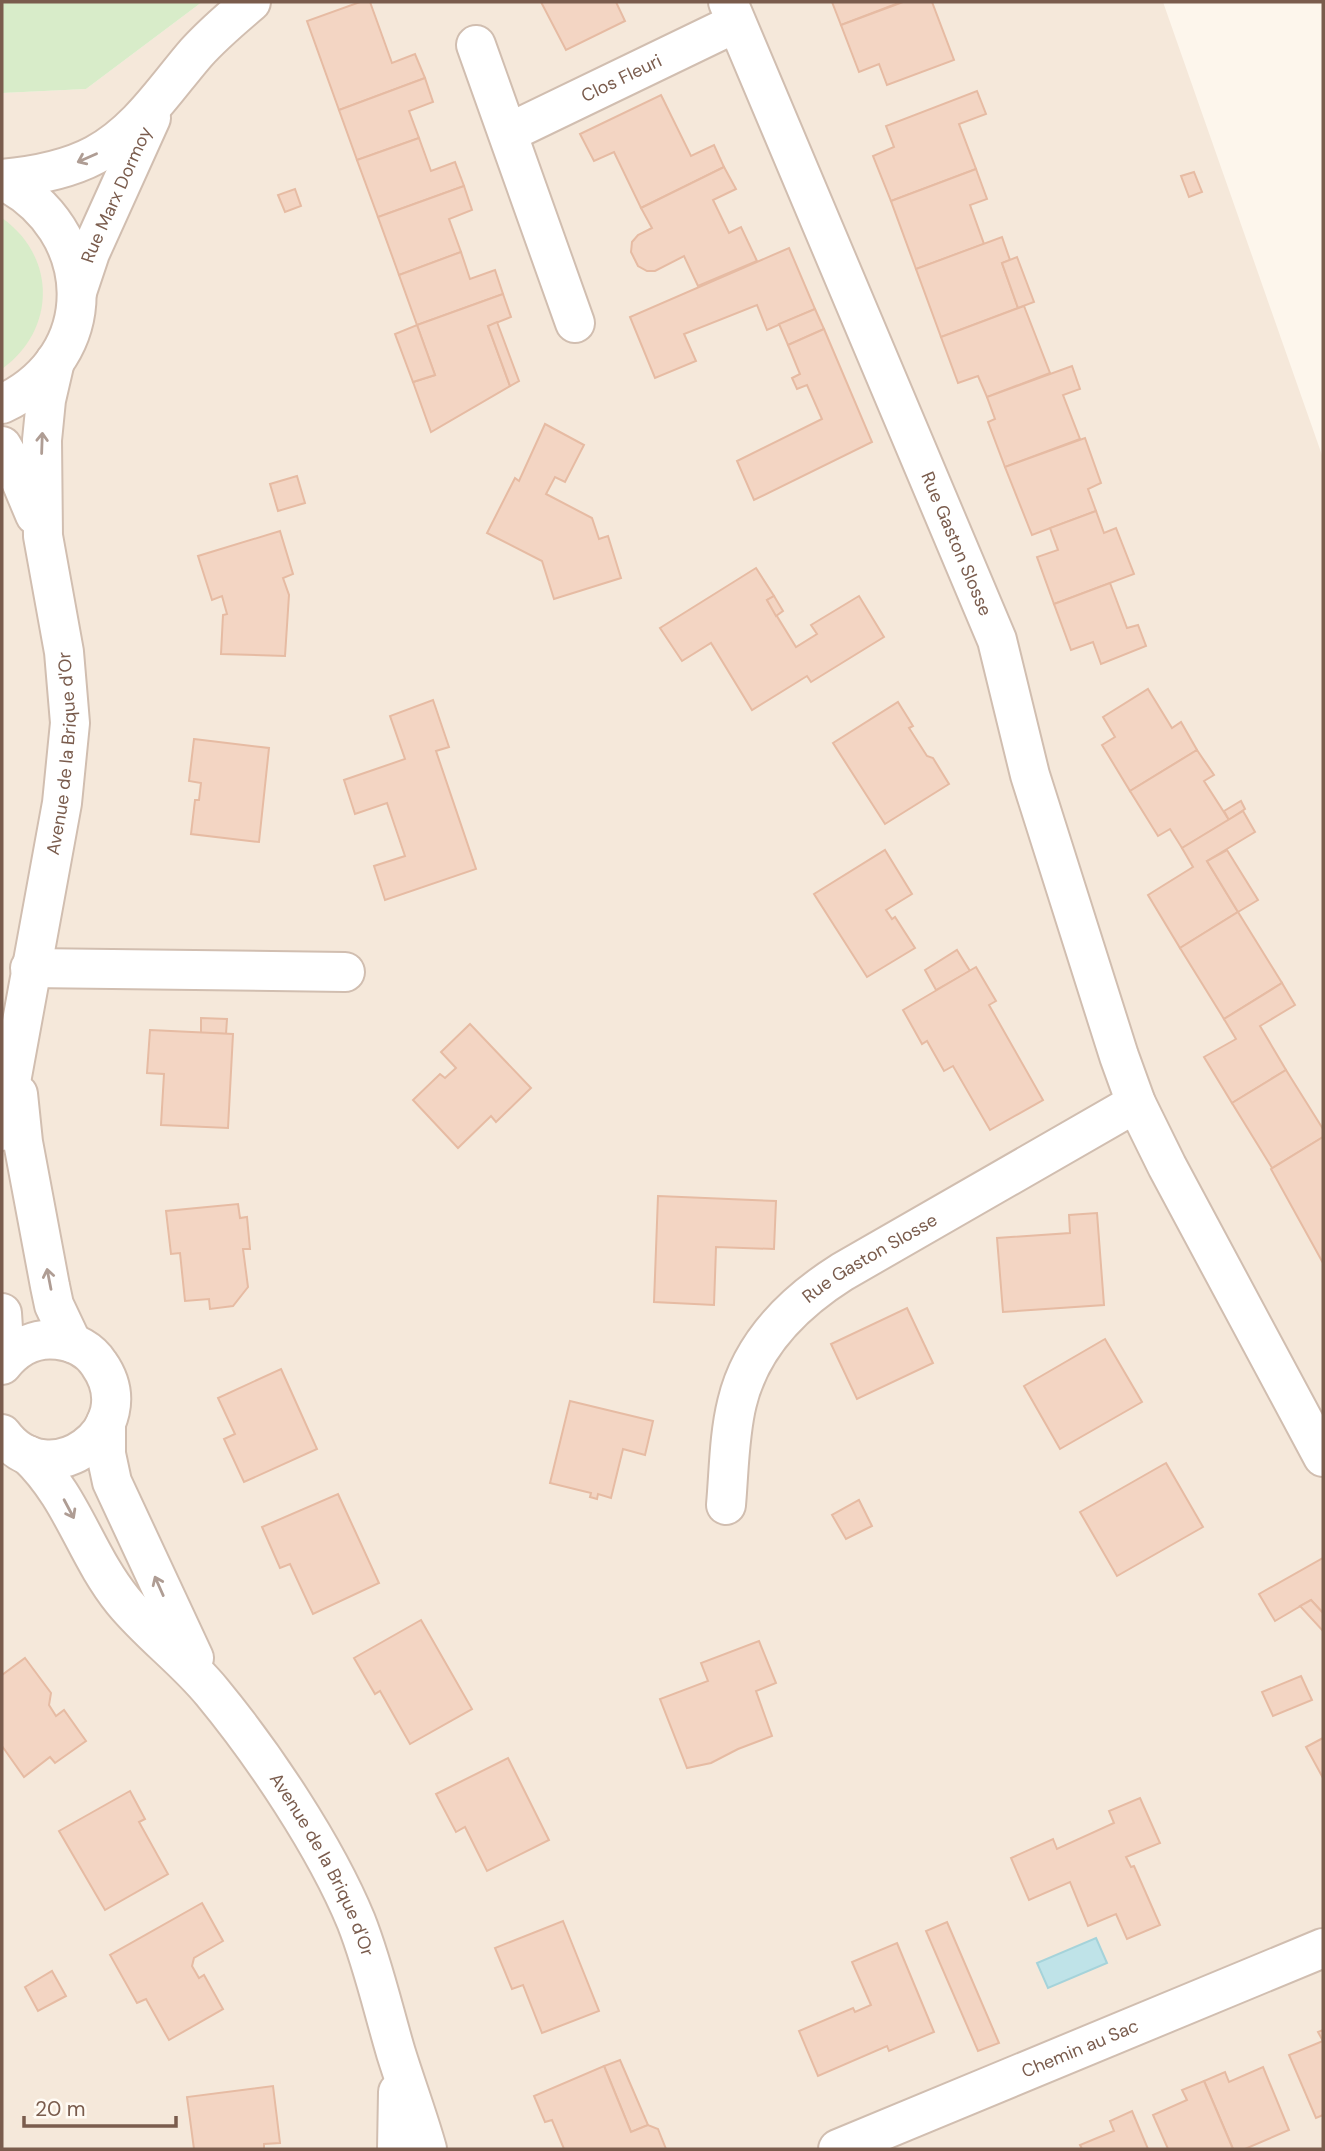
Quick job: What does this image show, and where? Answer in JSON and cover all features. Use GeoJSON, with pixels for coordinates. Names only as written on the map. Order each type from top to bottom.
{"type":"FeatureCollection","features":[{"type":"Feature","properties":{"kind":"street","name":"Rue Marx Dormoy"},"geometry":{"type":"LineString","coordinates":[[2,179],[47,173],[94,156],[116,141],[159,100],[197,52],[251,2]]}},
{"type":"Feature","properties":{"kind":"street","name":"Clos Fleuri"},"geometry":{"type":"LineString","coordinates":[[508,133],[732,12]]}},
{"type":"Feature","properties":{"kind":"street","name":"Rue Gaston Slosse"},"geometry":{"type":"LineString","coordinates":[[732,12],[969,568],[997,640],[1030,775],[1136,1103],[1323,1457]]}},
{"type":"Feature","properties":{"kind":"street"},"geometry":{"type":"LineString","coordinates":[[476,45],[575,323]]}},
{"type":"Feature","properties":{"kind":"street","name":"Rue Marx Dormoy"},"geometry":{"type":"LineString","coordinates":[[77,292],[103,222],[159,100]]}},
{"type":"Feature","properties":{"kind":"street"},"geometry":{"type":"LineString","coordinates":[[2,179],[36,201],[56,225],[70,252],[77,292],[71,328],[55,362],[30,388],[2,404]]}},
{"type":"Feature","properties":{"kind":"street","name":"Avenue de la Brique d'Or"},"geometry":{"type":"LineString","coordinates":[[2,1131],[62,803],[70,723],[64,652],[43,536],[42,440],[46,400],[55,362]]}},
{"type":"Feature","properties":{"kind":"street","name":"Avenue de la Brique d'Or"},"geometry":{"type":"LineString","coordinates":[[2,446],[17,472],[43,536]]}},
{"type":"Feature","properties":{"kind":"street"},"geometry":{"type":"LineString","coordinates":[[30,968],[345,972]]}},
{"type":"Feature","properties":{"kind":"street","name":"Avenue de la Brique d'Or"},"geometry":{"type":"LineString","coordinates":[[15,1057],[23,1142],[54,1306],[72,1343],[91,1354],[108,1380],[111,1401],[106,1422],[106,1454],[112,1482],[175,1622],[212,1691],[273,1776],[327,1861],[356,1920],[427,2149]]}},
{"type":"Feature","properties":{"kind":"street","name":"Rue Gaston Slosse"},"geometry":{"type":"LineString","coordinates":[[726,1504],[736,1404],[743,1380],[763,1342],[796,1306],[842,1272],[1136,1103]]}},
{"type":"Feature","properties":{"kind":"street"},"geometry":{"type":"LineString","coordinates":[[2,1313],[3,1363]]}},
{"type":"Feature","properties":{"kind":"street"},"geometry":{"type":"LineString","coordinates":[[3,1363],[21,1347],[41,1339],[72,1343]]}},
{"type":"Feature","properties":{"kind":"street"},"geometry":{"type":"LineString","coordinates":[[15,1444],[49,1460],[69,1456],[88,1447],[106,1422]]}},
{"type":"Feature","properties":{"kind":"street","name":"Avenue de la Brique d'Or"},"geometry":{"type":"LineString","coordinates":[[15,1444],[56,1486],[117,1594],[212,1691]]}},
{"type":"Feature","properties":{"kind":"street","name":"Chemin au Sac"},"geometry":{"type":"LineString","coordinates":[[838,2149],[1323,1948]]}},
{"type":"Feature","properties":{"kind":"street","name":"Avenue de la Brique d'Or"},"geometry":{"type":"LineString","coordinates":[[397,2054],[397,2149]]}},
{"type":"Feature","properties":{"kind":"shaded area"},"geometry":{"type":"Polygon","coordinates":[[[202,2],[1163,2],[1323,458],[1323,2149],[2,2149],[2,93],[86,89],[202,2]]]}},
{"type":"Feature","properties":{"kind":"green space"},"geometry":{"type":"Polygon","coordinates":[[[2,2],[202,2],[86,89],[2,93],[2,2]]]}},
{"type":"Feature","properties":{"kind":"green space"},"geometry":{"type":"Polygon","coordinates":[[[2,218],[20,234],[33,253],[43,294],[33,334],[20,353],[2,369],[2,218]]]}},
{"type":"Feature","properties":{"kind":"water"},"geometry":{"type":"Polygon","coordinates":[[[1096,1938],[1107,1963],[1048,1988],[1037,1963],[1096,1938]]]}},
{"type":"Feature","properties":{"kind":"building"},"geometry":{"type":"Polygon","coordinates":[[[360,2],[370,2],[392,63],[415,54],[425,78],[339,110],[307,21],[360,2]]]}},
{"type":"Feature","properties":{"kind":"building"},"geometry":{"type":"Polygon","coordinates":[[[541,2],[616,2],[625,21],[566,50],[541,2]]]}},
{"type":"Feature","properties":{"kind":"building"},"geometry":{"type":"Polygon","coordinates":[[[832,2],[896,2],[896,4],[841,25],[832,2]]]}},
{"type":"Feature","properties":{"kind":"building"},"geometry":{"type":"Polygon","coordinates":[[[903,2],[932,2],[954,60],[887,85],[879,64],[859,72],[841,25],[903,2]]]}},
{"type":"Feature","properties":{"kind":"building"},"geometry":{"type":"Polygon","coordinates":[[[425,78],[433,102],[409,111],[419,138],[357,160],[339,110],[425,78]]]}},
{"type":"Feature","properties":{"kind":"building"},"geometry":{"type":"Polygon","coordinates":[[[977,91],[986,114],[959,124],[976,169],[891,201],[873,156],[894,147],[886,126],[977,91]]]}},
{"type":"Feature","properties":{"kind":"building"},"geometry":{"type":"Polygon","coordinates":[[[661,95],[691,156],[714,145],[724,167],[641,208],[614,152],[594,161],[580,134],[661,95]]]}},
{"type":"Feature","properties":{"kind":"building"},"geometry":{"type":"Polygon","coordinates":[[[419,138],[431,171],[455,162],[464,186],[378,217],[357,160],[419,138]]]}},
{"type":"Feature","properties":{"kind":"building"},"geometry":{"type":"Polygon","coordinates":[[[724,167],[736,189],[713,200],[729,233],[741,227],[757,261],[698,286],[684,256],[655,271],[647,271],[638,266],[631,252],[632,242],[638,235],[652,228],[641,208],[724,167]]]}},
{"type":"Feature","properties":{"kind":"building"},"geometry":{"type":"Polygon","coordinates":[[[976,169],[987,199],[970,205],[984,244],[916,269],[891,201],[976,169]]]}},
{"type":"Feature","properties":{"kind":"building"},"geometry":{"type":"Polygon","coordinates":[[[1194,172],[1202,192],[1189,197],[1181,176],[1194,172]]]}},
{"type":"Feature","properties":{"kind":"building"},"geometry":{"type":"Polygon","coordinates":[[[464,186],[472,210],[449,219],[461,252],[399,275],[378,217],[464,186]]]}},
{"type":"Feature","properties":{"kind":"building"},"geometry":{"type":"Polygon","coordinates":[[[295,189],[301,206],[285,212],[278,195],[295,189]]]}},
{"type":"Feature","properties":{"kind":"building"},"geometry":{"type":"Polygon","coordinates":[[[1002,237],[1010,260],[1002,263],[1018,308],[941,337],[916,269],[1002,237]]]}},
{"type":"Feature","properties":{"kind":"building"},"geometry":{"type":"Polygon","coordinates":[[[789,248],[815,309],[767,330],[757,305],[684,334],[696,361],[655,378],[630,317],[789,248]]]}},
{"type":"Feature","properties":{"kind":"building"},"geometry":{"type":"Polygon","coordinates":[[[461,252],[470,279],[495,270],[503,294],[417,325],[399,275],[461,252]]]}},
{"type":"Feature","properties":{"kind":"building"},"geometry":{"type":"Polygon","coordinates":[[[1017,257],[1034,302],[1018,308],[1002,263],[1017,257]]]}},
{"type":"Feature","properties":{"kind":"building"},"geometry":{"type":"Polygon","coordinates":[[[503,294],[511,317],[488,326],[510,386],[431,432],[413,382],[435,375],[417,325],[503,294]]]}},
{"type":"Feature","properties":{"kind":"building"},"geometry":{"type":"Polygon","coordinates":[[[1024,306],[1050,373],[987,397],[978,376],[958,383],[941,337],[1024,306]]]}},
{"type":"Feature","properties":{"kind":"building"},"geometry":{"type":"Polygon","coordinates":[[[815,309],[824,329],[788,345],[779,324],[815,309]]]}},
{"type":"Feature","properties":{"kind":"building"},"geometry":{"type":"Polygon","coordinates":[[[497,322],[519,381],[510,386],[488,326],[497,322]]]}},
{"type":"Feature","properties":{"kind":"building"},"geometry":{"type":"Polygon","coordinates":[[[417,325],[435,375],[413,382],[395,334],[417,325]]]}},
{"type":"Feature","properties":{"kind":"building"},"geometry":{"type":"Polygon","coordinates":[[[824,329],[872,442],[754,500],[737,461],[822,419],[807,385],[797,389],[792,378],[800,374],[788,345],[824,329]]]}},
{"type":"Feature","properties":{"kind":"building"},"geometry":{"type":"Polygon","coordinates":[[[1072,366],[1080,389],[1063,395],[1080,439],[1005,467],[988,422],[995,419],[987,397],[1072,366]]]}},
{"type":"Feature","properties":{"kind":"building"},"geometry":{"type":"Polygon","coordinates":[[[545,424],[584,445],[565,482],[555,477],[546,494],[592,518],[599,539],[608,536],[621,578],[554,599],[542,561],[487,533],[515,478],[519,481],[545,424]]]}},
{"type":"Feature","properties":{"kind":"building"},"geometry":{"type":"Polygon","coordinates":[[[1085,438],[1101,483],[1088,489],[1096,511],[1032,535],[1005,467],[1085,438]]]}},
{"type":"Feature","properties":{"kind":"building"},"geometry":{"type":"Polygon","coordinates":[[[297,476],[305,503],[278,511],[270,484],[297,476]]]}},
{"type":"Feature","properties":{"kind":"building"},"geometry":{"type":"Polygon","coordinates":[[[1096,511],[1104,533],[1116,528],[1134,574],[1054,604],[1037,557],[1058,550],[1050,528],[1096,511]]]}},
{"type":"Feature","properties":{"kind":"building"},"geometry":{"type":"Polygon","coordinates":[[[280,531],[293,574],[283,578],[289,595],[285,656],[221,654],[223,615],[227,614],[222,596],[212,600],[198,556],[280,531]]]}},
{"type":"Feature","properties":{"kind":"building"},"geometry":{"type":"Polygon","coordinates":[[[756,568],[774,596],[767,600],[796,647],[817,634],[811,625],[859,596],[884,637],[811,682],[807,676],[752,710],[711,643],[682,661],[660,628],[756,568]]]}},
{"type":"Feature","properties":{"kind":"building"},"geometry":{"type":"Polygon","coordinates":[[[1110,583],[1127,628],[1138,625],[1146,646],[1101,664],[1093,642],[1071,650],[1054,604],[1110,583]]]}},
{"type":"Feature","properties":{"kind":"building"},"geometry":{"type":"Polygon","coordinates":[[[774,596],[783,611],[776,616],[767,600],[774,596]]]}},
{"type":"Feature","properties":{"kind":"building"},"geometry":{"type":"Polygon","coordinates":[[[1148,689],[1172,728],[1181,722],[1197,750],[1130,791],[1102,745],[1115,737],[1103,717],[1148,689]]]}},
{"type":"Feature","properties":{"kind":"building"},"geometry":{"type":"Polygon","coordinates":[[[433,700],[449,747],[436,751],[476,869],[385,900],[374,866],[405,856],[387,803],[355,814],[344,780],[405,759],[390,716],[433,700]]]}},
{"type":"Feature","properties":{"kind":"building"},"geometry":{"type":"Polygon","coordinates":[[[898,702],[913,726],[909,728],[949,784],[885,824],[833,743],[898,702]]]}},
{"type":"Feature","properties":{"kind":"building"},"geometry":{"type":"Polygon","coordinates":[[[194,739],[269,748],[259,842],[191,834],[195,800],[199,800],[201,783],[189,781],[194,739]]]}},
{"type":"Feature","properties":{"kind":"building"},"geometry":{"type":"Polygon","coordinates":[[[1197,750],[1214,775],[1204,781],[1229,820],[1182,848],[1170,829],[1158,836],[1130,791],[1197,750]]]}},
{"type":"Feature","properties":{"kind":"building"},"geometry":{"type":"Polygon","coordinates":[[[1241,801],[1245,809],[1229,820],[1224,811],[1241,801]]]}},
{"type":"Feature","properties":{"kind":"building"},"geometry":{"type":"Polygon","coordinates":[[[1243,811],[1255,832],[1207,861],[1238,912],[1180,948],[1148,895],[1193,867],[1182,848],[1243,811]]]}},
{"type":"Feature","properties":{"kind":"building"},"geometry":{"type":"Polygon","coordinates":[[[885,850],[912,894],[886,910],[892,919],[895,917],[915,948],[867,977],[814,894],[885,850]]]}},
{"type":"Feature","properties":{"kind":"building"},"geometry":{"type":"Polygon","coordinates":[[[1227,850],[1258,900],[1238,912],[1207,861],[1227,850]]]}},
{"type":"Feature","properties":{"kind":"building"},"geometry":{"type":"Polygon","coordinates":[[[1238,912],[1282,983],[1224,1019],[1180,948],[1238,912]]]}},
{"type":"Feature","properties":{"kind":"building"},"geometry":{"type":"Polygon","coordinates":[[[957,950],[970,971],[936,990],[925,970],[957,950]]]}},
{"type":"Feature","properties":{"kind":"building"},"geometry":{"type":"Polygon","coordinates":[[[976,967],[996,1001],[989,1005],[1043,1100],[990,1130],[953,1066],[944,1071],[927,1041],[922,1044],[903,1010],[976,967]]]}},
{"type":"Feature","properties":{"kind":"building"},"geometry":{"type":"Polygon","coordinates":[[[1282,983],[1295,1005],[1260,1026],[1286,1070],[1232,1103],[1204,1057],[1236,1039],[1224,1019],[1282,983]]]}},
{"type":"Feature","properties":{"kind":"building"},"geometry":{"type":"Polygon","coordinates":[[[201,1018],[227,1019],[226,1034],[201,1033],[201,1018]]]}},
{"type":"Feature","properties":{"kind":"building"},"geometry":{"type":"Polygon","coordinates":[[[470,1024],[531,1088],[496,1122],[491,1116],[458,1148],[413,1100],[440,1074],[445,1078],[456,1068],[441,1052],[470,1024]]]}},
{"type":"Feature","properties":{"kind":"building"},"geometry":{"type":"Polygon","coordinates":[[[150,1030],[233,1034],[228,1128],[161,1125],[164,1074],[147,1073],[150,1030]]]}},
{"type":"Feature","properties":{"kind":"building"},"geometry":{"type":"Polygon","coordinates":[[[1286,1070],[1323,1129],[1323,1137],[1272,1168],[1232,1103],[1286,1070]]]}},
{"type":"Feature","properties":{"kind":"building"},"geometry":{"type":"Polygon","coordinates":[[[1323,1137],[1323,1263],[1271,1169],[1323,1137]]]}},
{"type":"Feature","properties":{"kind":"building"},"geometry":{"type":"Polygon","coordinates":[[[658,1196],[776,1201],[774,1249],[716,1247],[714,1305],[654,1302],[658,1196]]]}},
{"type":"Feature","properties":{"kind":"building"},"geometry":{"type":"Polygon","coordinates":[[[238,1204],[240,1218],[247,1217],[250,1249],[243,1249],[248,1287],[233,1306],[210,1309],[209,1299],[185,1301],[180,1253],[171,1254],[166,1211],[238,1204]]]}},
{"type":"Feature","properties":{"kind":"building"},"geometry":{"type":"Polygon","coordinates":[[[1097,1213],[1104,1305],[1003,1312],[997,1238],[1070,1233],[1069,1215],[1097,1213]]]}},
{"type":"Feature","properties":{"kind":"building"},"geometry":{"type":"Polygon","coordinates":[[[907,1308],[933,1363],[857,1399],[831,1344],[907,1308]]]}},
{"type":"Feature","properties":{"kind":"building"},"geometry":{"type":"Polygon","coordinates":[[[1105,1339],[1142,1402],[1060,1449],[1024,1386],[1105,1339]]]}},
{"type":"Feature","properties":{"kind":"building"},"geometry":{"type":"Polygon","coordinates":[[[281,1369],[317,1449],[244,1482],[224,1439],[235,1434],[218,1398],[281,1369]]]}},
{"type":"Feature","properties":{"kind":"building"},"geometry":{"type":"Polygon","coordinates":[[[570,1401],[653,1421],[645,1455],[623,1449],[611,1498],[598,1494],[597,1499],[590,1497],[591,1493],[550,1483],[570,1401]]]}},
{"type":"Feature","properties":{"kind":"building"},"geometry":{"type":"Polygon","coordinates":[[[1166,1463],[1203,1527],[1117,1576],[1080,1512],[1166,1463]]]}},
{"type":"Feature","properties":{"kind":"building"},"geometry":{"type":"Polygon","coordinates":[[[338,1494],[379,1583],[313,1614],[290,1564],[280,1568],[262,1527],[338,1494]]]}},
{"type":"Feature","properties":{"kind":"building"},"geometry":{"type":"Polygon","coordinates":[[[859,1500],[872,1526],[846,1539],[832,1515],[859,1500]]]}},
{"type":"Feature","properties":{"kind":"building"},"geometry":{"type":"Polygon","coordinates":[[[1323,1558],[1323,1613],[1311,1600],[1275,1621],[1259,1594],[1323,1558]]]}},
{"type":"Feature","properties":{"kind":"building"},"geometry":{"type":"Polygon","coordinates":[[[1311,1600],[1323,1613],[1323,1631],[1300,1606],[1311,1600]]]}},
{"type":"Feature","properties":{"kind":"building"},"geometry":{"type":"Polygon","coordinates":[[[421,1620],[472,1709],[410,1744],[380,1691],[375,1694],[354,1658],[421,1620]]]}},
{"type":"Feature","properties":{"kind":"building"},"geometry":{"type":"Polygon","coordinates":[[[759,1641],[776,1683],[756,1691],[772,1736],[711,1763],[687,1768],[660,1699],[708,1681],[701,1663],[759,1641]]]}},
{"type":"Feature","properties":{"kind":"building"},"geometry":{"type":"Polygon","coordinates":[[[25,1658],[51,1693],[49,1705],[56,1716],[64,1710],[86,1741],[55,1763],[50,1757],[24,1777],[2,1746],[2,1675],[25,1658]]]}},
{"type":"Feature","properties":{"kind":"building"},"geometry":{"type":"Polygon","coordinates":[[[1301,1676],[1312,1700],[1273,1716],[1262,1692],[1301,1676]]]}},
{"type":"Feature","properties":{"kind":"building"},"geometry":{"type":"Polygon","coordinates":[[[1323,1738],[1323,1778],[1306,1747],[1323,1738]]]}},
{"type":"Feature","properties":{"kind":"building"},"geometry":{"type":"Polygon","coordinates":[[[508,1758],[549,1840],[487,1871],[465,1827],[456,1832],[436,1794],[508,1758]]]}},
{"type":"Feature","properties":{"kind":"building"},"geometry":{"type":"Polygon","coordinates":[[[130,1791],[145,1819],[139,1822],[168,1874],[105,1910],[59,1831],[130,1791]]]}},
{"type":"Feature","properties":{"kind":"building"},"geometry":{"type":"Polygon","coordinates":[[[1140,1798],[1160,1843],[1126,1857],[1131,1867],[1134,1866],[1160,1925],[1127,1939],[1116,1914],[1088,1926],[1070,1882],[1029,1900],[1011,1858],[1053,1839],[1057,1849],[1114,1823],[1109,1811],[1140,1798]]]}},
{"type":"Feature","properties":{"kind":"building"},"geometry":{"type":"Polygon","coordinates":[[[202,1903],[223,1941],[194,1958],[192,1966],[199,1978],[204,1975],[223,2009],[169,2040],[146,1999],[137,2003],[110,1955],[202,1903]]]}},
{"type":"Feature","properties":{"kind":"building"},"geometry":{"type":"Polygon","coordinates":[[[563,1921],[599,2011],[542,2033],[523,1985],[512,1989],[495,1948],[563,1921]]]}},
{"type":"Feature","properties":{"kind":"building"},"geometry":{"type":"Polygon","coordinates":[[[947,1922],[999,2043],[978,2051],[926,1931],[947,1922]]]}},
{"type":"Feature","properties":{"kind":"building"},"geometry":{"type":"Polygon","coordinates":[[[897,1943],[934,2032],[889,2051],[887,2046],[818,2076],[799,2031],[853,2008],[855,2012],[871,2005],[852,1962],[897,1943]]]}},
{"type":"Feature","properties":{"kind":"building"},"geometry":{"type":"Polygon","coordinates":[[[52,1971],[66,1996],[38,2011],[25,1987],[52,1971]]]}},
{"type":"Feature","properties":{"kind":"building"},"geometry":{"type":"Polygon","coordinates":[[[1323,2041],[1323,2115],[1316,2118],[1289,2055],[1323,2041]]]}},
{"type":"Feature","properties":{"kind":"building"},"geometry":{"type":"Polygon","coordinates":[[[620,2060],[648,2125],[631,2132],[604,2066],[620,2060]]]}},
{"type":"Feature","properties":{"kind":"building"},"geometry":{"type":"Polygon","coordinates":[[[604,2066],[631,2132],[648,2125],[658,2129],[666,2149],[564,2149],[552,2120],[545,2122],[534,2096],[604,2066]]]}},
{"type":"Feature","properties":{"kind":"building"},"geometry":{"type":"Polygon","coordinates":[[[1263,2067],[1289,2130],[1245,2149],[1233,2149],[1204,2081],[1225,2072],[1229,2082],[1263,2067]]]}},
{"type":"Feature","properties":{"kind":"building"},"geometry":{"type":"Polygon","coordinates":[[[1204,2081],[1233,2149],[1168,2149],[1153,2115],[1187,2100],[1182,2090],[1204,2081]]]}},
{"type":"Feature","properties":{"kind":"building"},"geometry":{"type":"Polygon","coordinates":[[[273,2086],[280,2143],[264,2144],[264,2149],[194,2149],[187,2097],[273,2086]]]}},
{"type":"Feature","properties":{"kind":"building"},"geometry":{"type":"Polygon","coordinates":[[[1132,2111],[1148,2149],[1082,2149],[1080,2145],[1114,2131],[1110,2121],[1132,2111]]]}}]}
